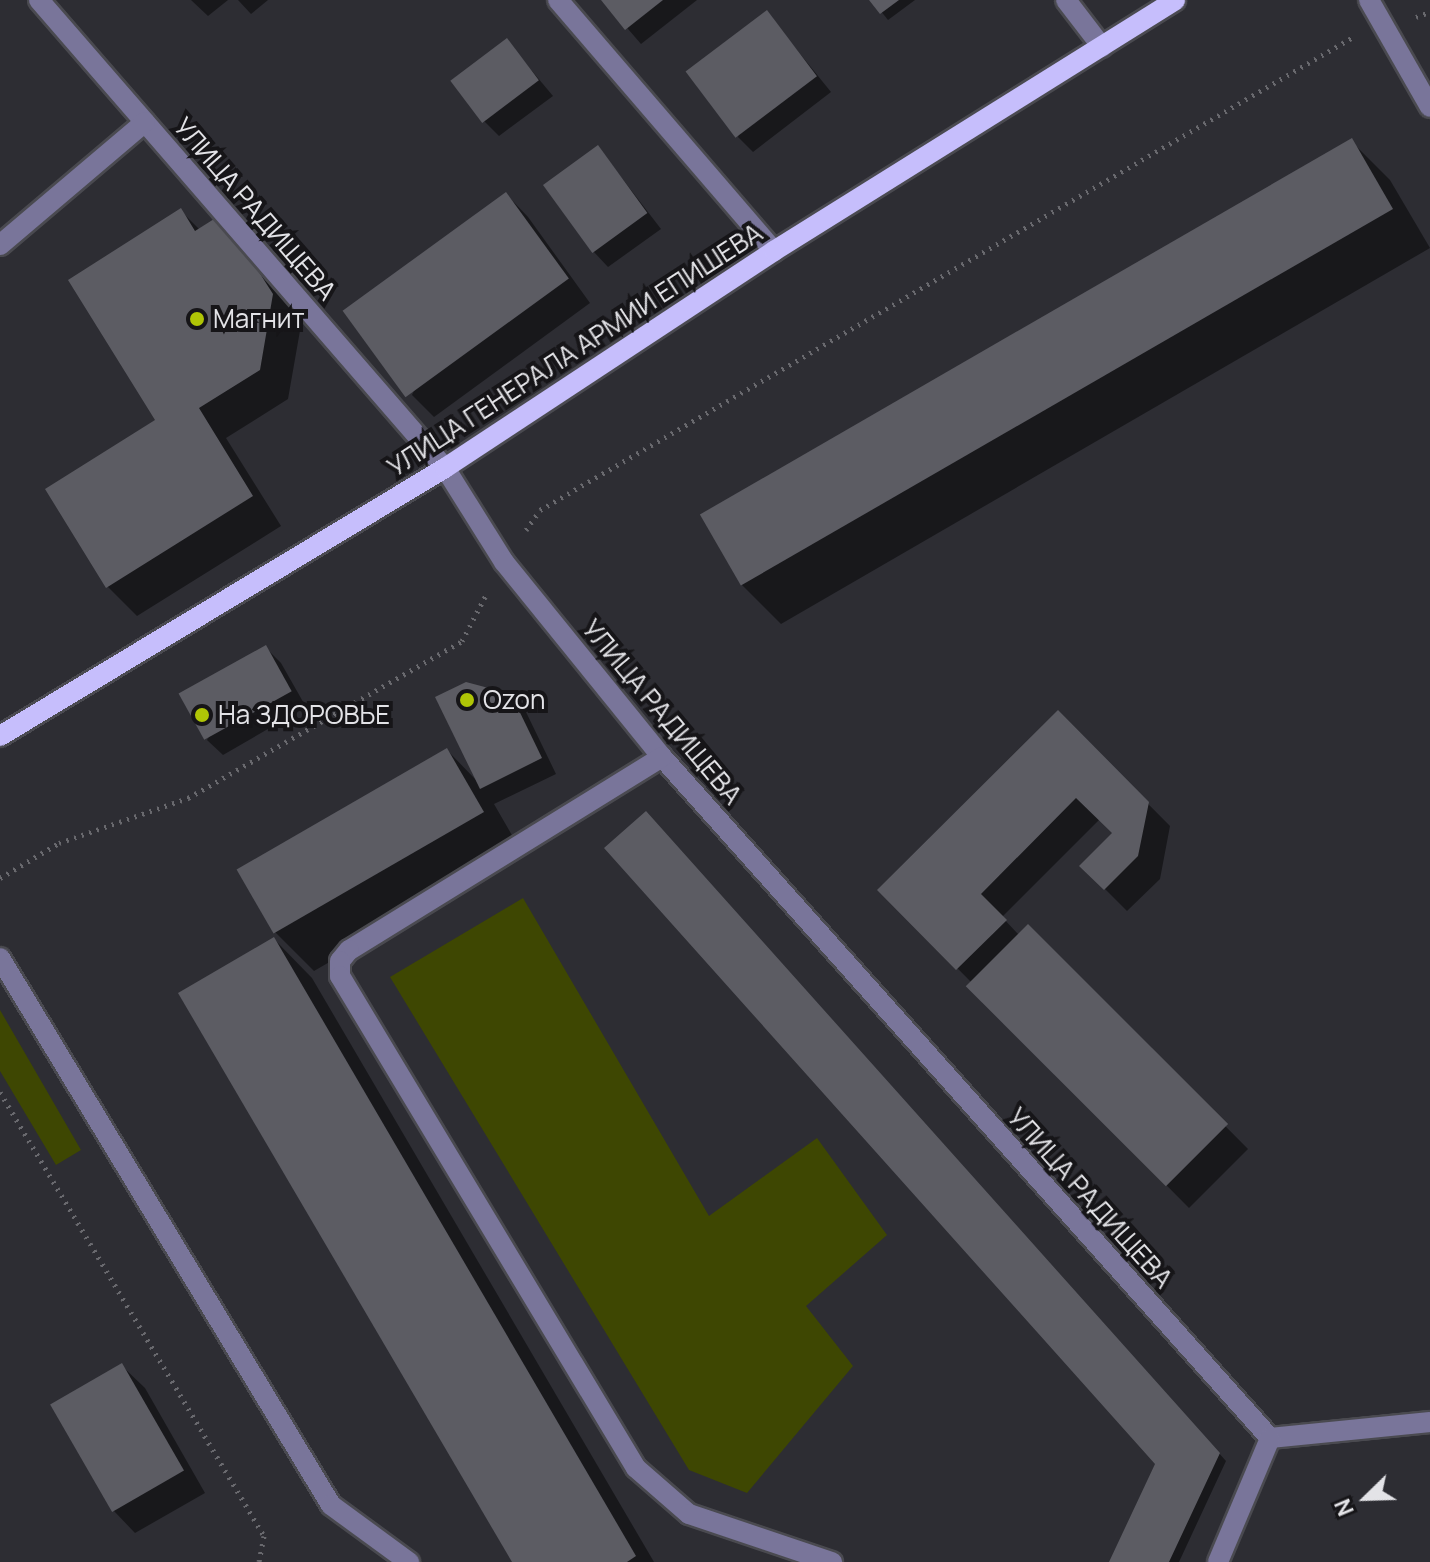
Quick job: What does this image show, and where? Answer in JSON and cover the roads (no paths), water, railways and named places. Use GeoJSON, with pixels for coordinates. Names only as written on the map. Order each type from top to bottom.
{"type":"FeatureCollection","features":[{"type":"Feature","properties":{"kind":"main road","name":"УЛИЦА ГЕНЕРАЛА АРМИИ ЕПИШЕВА"},"geometry":{"type":"LineString","coordinates":[[0,736],[445,468],[774,251],[1175,0]]}},
{"type":"Feature","properties":{"kind":"street","name":"УЛИЦА РАДИЩЕВА"},"geometry":{"type":"LineString","coordinates":[[39,0],[445,468],[504,562],[662,757],[1270,1438]]}},
{"type":"Feature","properties":{"kind":"street"},"geometry":{"type":"LineString","coordinates":[[558,0],[774,251]]}},
{"type":"Feature","properties":{"kind":"street"},"geometry":{"type":"LineString","coordinates":[[1066,0],[1102,47]]}},
{"type":"Feature","properties":{"kind":"street"},"geometry":{"type":"LineString","coordinates":[[1369,0],[1430,107]]}},
{"type":"Feature","properties":{"kind":"street"},"geometry":{"type":"LineString","coordinates":[[0,245],[145,122]]}},
{"type":"Feature","properties":{"kind":"street"},"geometry":{"type":"LineString","coordinates":[[662,757],[349,950],[340,961],[340,976],[636,1468],[689,1514],[832,1562]]}},
{"type":"Feature","properties":{"kind":"street"},"geometry":{"type":"LineString","coordinates":[[0,958],[331,1505],[409,1562]]}},
{"type":"Feature","properties":{"kind":"street"},"geometry":{"type":"LineString","coordinates":[[1218,1562],[1270,1438],[1430,1422]]}},
{"type":"Feature","properties":{"kind":"place","name":"Магнит"},"geometry":{"type":"Point","coordinates":[197,319]}},
{"type":"Feature","properties":{"kind":"place","name":"Ozon"},"geometry":{"type":"Point","coordinates":[467,700]}},
{"type":"Feature","properties":{"kind":"place","name":"На ЗДОРОВЬЕ"},"geometry":{"type":"Point","coordinates":[202,715]}}]}
